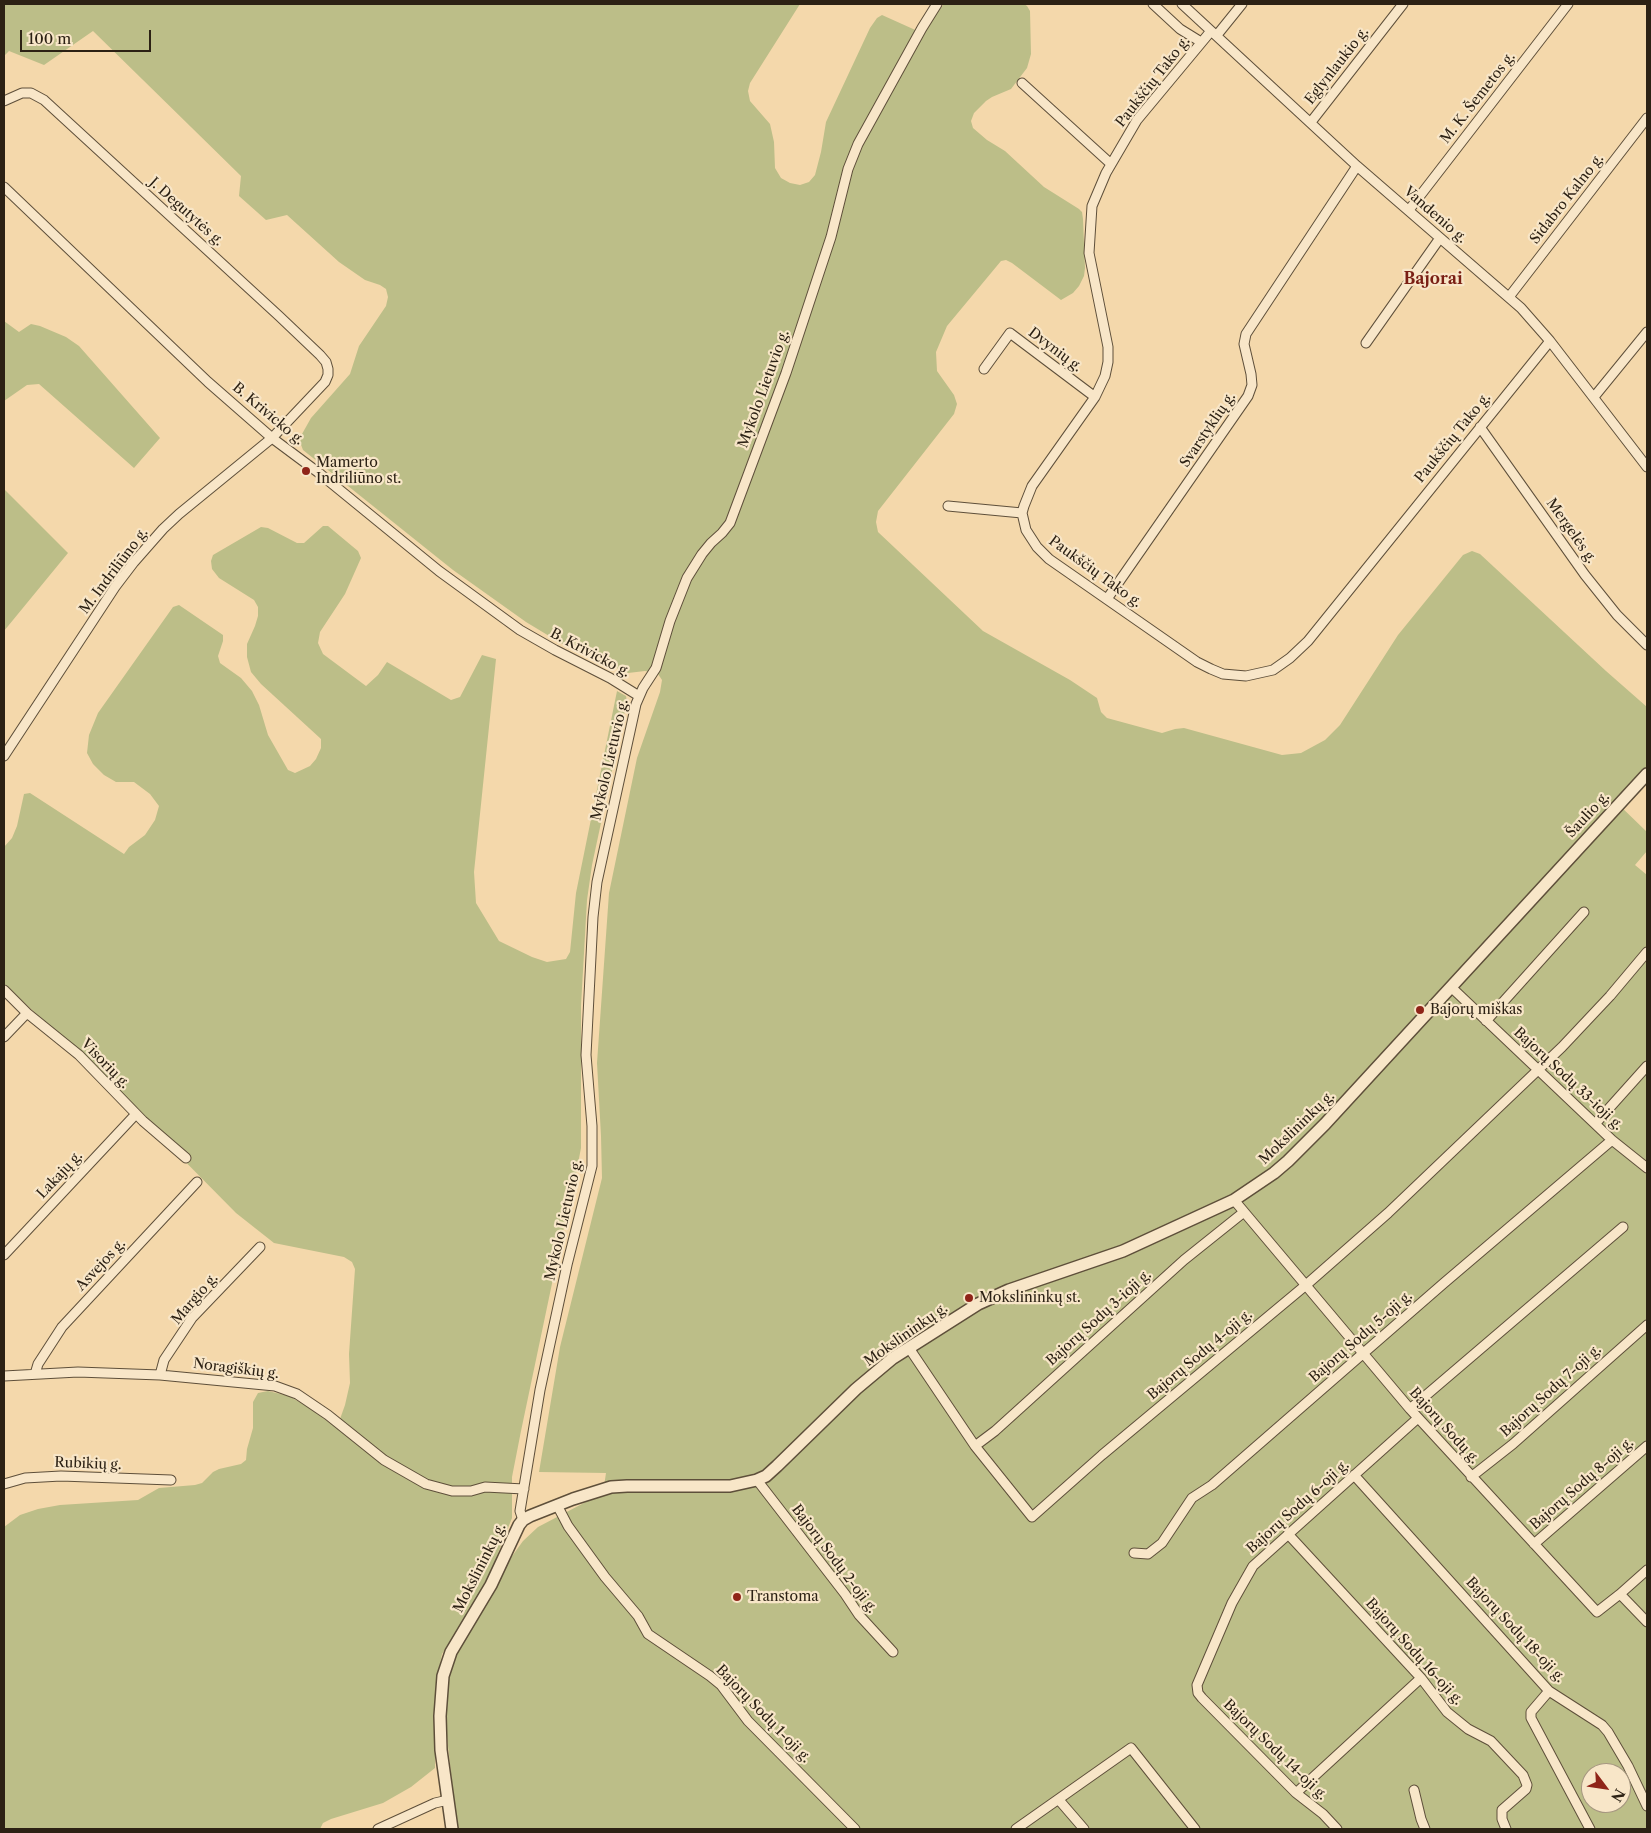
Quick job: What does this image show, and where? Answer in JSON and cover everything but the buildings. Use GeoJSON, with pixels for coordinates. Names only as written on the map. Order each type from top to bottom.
{"type":"FeatureCollection","features":[{"type":"Feature","properties":{"kind":"street","name":"Mykolo Lietuvio g."},"geometry":{"type":"LineString","coordinates":[[523,1520],[520,1512],[542,1380],[567,1265],[592,1166],[592,1126],[586,1055],[594,917],[598,882],[639,696],[656,668],[687,578],[702,554],[730,523],[791,356],[831,237],[848,169],[858,144],[937,4]]}},
{"type":"Feature","properties":{"kind":"street"},"geometry":{"type":"LineString","coordinates":[[1153,4],[1180,29],[1201,42]]}},
{"type":"Feature","properties":{"kind":"street","name":"Vandenio g."},"geometry":{"type":"LineString","coordinates":[[1182,4],[1357,166],[1532,319],[1647,467]]}},
{"type":"Feature","properties":{"kind":"street","name":"Paukščių Tako g."},"geometry":{"type":"LineString","coordinates":[[1242,4],[1214,33],[1201,42],[1137,120],[1111,164],[1092,206],[1089,253],[1108,362],[1095,397],[1032,486],[1022,513],[1026,530],[1037,547],[1055,563],[1197,662],[1223,674],[1246,676],[1273,670],[1290,658],[1308,641],[1550,341]]}},
{"type":"Feature","properties":{"kind":"street","name":"Eglynlaukio g."},"geometry":{"type":"LineString","coordinates":[[1311,122],[1403,4]]}},
{"type":"Feature","properties":{"kind":"street","name":"M. K. Šemetos g."},"geometry":{"type":"LineString","coordinates":[[1409,210],[1568,4]]}},
{"type":"Feature","properties":{"kind":"street"},"geometry":{"type":"LineString","coordinates":[[1022,83],[1111,164]]}},
{"type":"Feature","properties":{"kind":"street","name":"J. Degutytės g."},"geometry":{"type":"LineString","coordinates":[[4,102],[22,93],[31,93],[44,100],[279,316],[326,362]]}},
{"type":"Feature","properties":{"kind":"street","name":"Sidabro Kalno g."},"geometry":{"type":"LineString","coordinates":[[1509,297],[1647,118]]}},
{"type":"Feature","properties":{"kind":"street","name":"Svarstyklių g."},"geometry":{"type":"LineString","coordinates":[[1107,599],[1248,396],[1252,385],[1252,374],[1244,344],[1246,334],[1357,166]]}},
{"type":"Feature","properties":{"kind":"street","name":"B. Krivicko g."},"geometry":{"type":"LineString","coordinates":[[4,187],[208,382],[272,438],[319,473],[439,570],[514,626],[543,644],[610,678],[639,696]]}},
{"type":"Feature","properties":{"kind":"street"},"geometry":{"type":"LineString","coordinates":[[1366,343],[1440,238]]}},
{"type":"Feature","properties":{"kind":"street"},"geometry":{"type":"LineString","coordinates":[[1594,397],[1647,332]]}},
{"type":"Feature","properties":{"kind":"street","name":"Dvynių g."},"geometry":{"type":"LineString","coordinates":[[984,369],[1010,333],[1095,397]]}},
{"type":"Feature","properties":{"kind":"street","name":"M. Indriliūno g."},"geometry":{"type":"LineString","coordinates":[[4,756],[115,587],[134,562],[179,514],[272,438],[325,382],[328,375],[326,362]]}},
{"type":"Feature","properties":{"kind":"street","name":"Mergelės g."},"geometry":{"type":"LineString","coordinates":[[1480,427],[1585,575],[1617,615],[1647,645]]}},
{"type":"Feature","properties":{"kind":"street"},"geometry":{"type":"LineString","coordinates":[[948,506],[1022,513]]}},
{"type":"Feature","properties":{"kind":"street","name":"Šaulio g."},"geometry":{"type":"LineString","coordinates":[[1552,877],[1647,774]]}},
{"type":"Feature","properties":{"kind":"street","name":"Mokslininkų g."},"geometry":{"type":"LineString","coordinates":[[452,1829],[441,1750],[440,1716],[445,1670],[451,1652],[491,1585],[515,1532],[523,1520],[588,1494],[619,1486],[730,1486],[766,1476],[856,1389],[893,1358],[992,1297],[1123,1251],[1234,1200],[1274,1173],[1288,1161],[1552,877]]}},
{"type":"Feature","properties":{"kind":"street"},"geometry":{"type":"LineString","coordinates":[[1486,1021],[1584,912]]}},
{"type":"Feature","properties":{"kind":"street","name":"Bajorų Sodų 4-oji g."},"geometry":{"type":"LineString","coordinates":[[910,1348],[975,1446],[1032,1517],[1102,1455],[1306,1285],[1388,1213],[1538,1070],[1610,996],[1647,952]]}},
{"type":"Feature","properties":{"kind":"street","name":"Bajorų Sodų 33-ioji g."},"geometry":{"type":"LineString","coordinates":[[1451,987],[1612,1140],[1647,1168]]}},
{"type":"Feature","properties":{"kind":"street","name":"Visorių g."},"geometry":{"type":"LineString","coordinates":[[4,990],[27,1013],[79,1055],[136,1114],[186,1158]]}},
{"type":"Feature","properties":{"kind":"street"},"geometry":{"type":"LineString","coordinates":[[4,1037],[27,1013]]}},
{"type":"Feature","properties":{"kind":"street"},"geometry":{"type":"LineString","coordinates":[[1595,1124],[1647,1066]]}},
{"type":"Feature","properties":{"kind":"street","name":"Lakajų g."},"geometry":{"type":"LineString","coordinates":[[4,1255],[136,1114]]}},
{"type":"Feature","properties":{"kind":"street","name":"Bajorų Sodų 5-oji g."},"geometry":{"type":"LineString","coordinates":[[1134,1553],[1148,1554],[1162,1542],[1192,1498],[1212,1485],[1612,1140]]}},
{"type":"Feature","properties":{"kind":"street","name":"Asvejos g."},"geometry":{"type":"LineString","coordinates":[[36,1374],[38,1364],[62,1327],[197,1182]]}},
{"type":"Feature","properties":{"kind":"street","name":"Bajorų Sodų g."},"geometry":{"type":"LineString","coordinates":[[1234,1200],[1410,1409],[1597,1612],[1620,1594]]}},
{"type":"Feature","properties":{"kind":"street","name":"Bajorų Sodų 3-ioji g."},"geometry":{"type":"LineString","coordinates":[[975,1446],[995,1431],[1184,1260],[1244,1212]]}},
{"type":"Feature","properties":{"kind":"street"},"geometry":{"type":"LineString","coordinates":[[1410,1409],[1460,1364],[1623,1227]]}},
{"type":"Feature","properties":{"kind":"street","name":"Margio g."},"geometry":{"type":"LineString","coordinates":[[160,1375],[164,1360],[192,1318],[260,1247]]}},
{"type":"Feature","properties":{"kind":"street","name":"Bajorų Sodų 7-oji g."},"geometry":{"type":"LineString","coordinates":[[1471,1477],[1514,1444],[1647,1325]]}},
{"type":"Feature","properties":{"kind":"street","name":"Noragiškių g."},"geometry":{"type":"LineString","coordinates":[[4,1376],[78,1372],[160,1375],[275,1386],[297,1394],[328,1415],[384,1460],[426,1484],[452,1491],[471,1492],[485,1487],[524,1490]]}},
{"type":"Feature","properties":{"kind":"street","name":"Bajorų Sodų 6-oji g."},"geometry":{"type":"LineString","coordinates":[[1197,1689],[1198,1681],[1232,1603],[1253,1566],[1418,1418]]}},
{"type":"Feature","properties":{"kind":"street","name":"Bajorų Sodų 8-oji g."},"geometry":{"type":"LineString","coordinates":[[1534,1544],[1647,1446]]}},
{"type":"Feature","properties":{"kind":"street","name":"Bajorų Sodų 18-oji g."},"geometry":{"type":"LineString","coordinates":[[1354,1475],[1549,1690],[1602,1725],[1628,1766],[1647,1806]]}},
{"type":"Feature","properties":{"kind":"street","name":"Rubikių g."},"geometry":{"type":"LineString","coordinates":[[4,1484],[25,1478],[61,1476],[171,1480]]}},
{"type":"Feature","properties":{"kind":"street","name":"Bajorų Sodų 2-oji g."},"geometry":{"type":"LineString","coordinates":[[757,1480],[844,1592],[859,1615],[893,1652]]}},
{"type":"Feature","properties":{"kind":"street","name":"Bajorų Sodų 1-oji g."},"geometry":{"type":"LineString","coordinates":[[557,1505],[568,1526],[604,1577],[638,1616],[648,1634],[721,1685],[748,1721],[855,1829]]}},
{"type":"Feature","properties":{"kind":"street","name":"Bajorų Sodų 16-oji g."},"geometry":{"type":"LineString","coordinates":[[1288,1534],[1422,1678],[1447,1712],[1468,1729],[1490,1741],[1501,1750],[1526,1780],[1527,1785],[1522,1793],[1502,1810],[1502,1819],[1506,1829]]}},
{"type":"Feature","properties":{"kind":"street"},"geometry":{"type":"LineString","coordinates":[[1647,1570],[1620,1594],[1647,1622]]}},
{"type":"Feature","properties":{"kind":"street"},"geometry":{"type":"LineString","coordinates":[[1296,1793],[1422,1678]]}},
{"type":"Feature","properties":{"kind":"street","name":"Bajorų Sodų 14-oji g."},"geometry":{"type":"LineString","coordinates":[[1197,1689],[1202,1698],[1296,1793],[1337,1829]]}},
{"type":"Feature","properties":{"kind":"street"},"geometry":{"type":"LineString","coordinates":[[1549,1690],[1531,1712],[1531,1718],[1590,1829]]}},
{"type":"Feature","properties":{"kind":"street"},"geometry":{"type":"LineString","coordinates":[[1016,1829],[1131,1748],[1195,1829]]}},
{"type":"Feature","properties":{"kind":"street"},"geometry":{"type":"LineString","coordinates":[[1414,1790],[1425,1829]]}},
{"type":"Feature","properties":{"kind":"street"},"geometry":{"type":"LineString","coordinates":[[378,1829],[436,1803],[448,1800]]}},
{"type":"Feature","properties":{"kind":"street"},"geometry":{"type":"LineString","coordinates":[[1059,1800],[1084,1829]]}},
{"type":"Feature","properties":{"kind":"green space"},"geometry":{"type":"Polygon","coordinates":[[[4,4],[800,4],[750,83],[748,91],[750,101],[770,124],[774,142],[775,168],[781,178],[790,183],[800,185],[809,182],[815,175],[826,122],[870,28],[877,18],[882,15],[922,33],[944,4],[1024,4],[1027,6],[1030,11],[1031,54],[1027,68],[1011,89],[986,101],[974,113],[971,121],[973,128],[987,140],[1005,151],[1044,187],[1082,212],[1084,276],[1073,293],[1061,300],[1012,263],[1006,260],[1001,261],[947,326],[936,352],[937,371],[954,395],[957,404],[954,414],[878,511],[876,522],[878,532],[983,631],[1070,680],[1097,698],[1101,712],[1107,718],[1162,733],[1184,728],[1282,755],[1301,753],[1325,740],[1340,725],[1398,635],[1463,555],[1472,551],[1480,554],[1647,707],[1647,767],[1616,802],[1647,832],[1647,851],[1635,865],[1647,875],[1647,1829],[457,1829],[445,1718],[447,1677],[453,1654],[505,1566],[523,1541],[538,1527],[603,1493],[606,1473],[539,1472],[560,1347],[602,1178],[597,1063],[609,893],[637,758],[660,692],[662,680],[658,674],[645,671],[628,673],[564,645],[526,622],[453,570],[303,450],[300,442],[302,434],[311,418],[350,374],[359,346],[386,306],[388,297],[386,289],[365,280],[339,262],[287,215],[266,220],[239,196],[241,176],[93,31],[44,65],[9,51],[4,56],[4,4]]]}},
{"type":"Feature","properties":{"kind":"green space"},"geometry":{"type":"Polygon","coordinates":[[[4,321],[19,332],[31,324],[40,326],[66,337],[79,346],[160,438],[134,468],[39,384],[27,385],[4,401],[4,321]]]}},
{"type":"Feature","properties":{"kind":"green space"},"geometry":{"type":"Polygon","coordinates":[[[4,489],[68,553],[4,631],[4,489]]]}},
{"type":"Feature","properties":{"kind":"green space"},"geometry":{"type":"Polygon","coordinates":[[[323,526],[328,526],[358,551],[361,558],[345,594],[320,632],[318,643],[323,654],[366,686],[378,675],[387,662],[451,700],[460,697],[482,655],[496,659],[474,872],[476,903],[499,941],[532,957],[547,962],[566,959],[570,952],[576,893],[617,691],[626,696],[627,701],[592,865],[587,900],[581,1006],[581,1148],[512,1477],[512,1518],[489,1576],[476,1601],[442,1654],[437,1678],[435,1768],[411,1787],[383,1803],[331,1819],[323,1823],[320,1829],[4,1829],[4,1527],[20,1515],[38,1509],[60,1505],[138,1500],[159,1488],[202,1483],[219,1469],[241,1464],[246,1460],[253,1428],[253,1402],[258,1393],[268,1391],[289,1396],[310,1408],[331,1424],[340,1419],[350,1383],[349,1354],[355,1269],[352,1262],[344,1257],[274,1243],[236,1213],[72,1047],[4,984],[4,847],[12,838],[17,826],[24,794],[30,793],[124,854],[129,847],[145,835],[155,820],[159,806],[150,794],[134,782],[116,782],[104,775],[93,764],[87,753],[89,735],[98,713],[173,607],[179,605],[223,635],[218,656],[220,663],[241,678],[252,691],[259,705],[268,735],[288,770],[295,773],[310,766],[321,748],[321,739],[261,684],[251,672],[247,657],[247,644],[258,616],[258,607],[254,600],[219,578],[212,569],[211,561],[213,555],[261,527],[268,528],[297,543],[304,543],[323,526]]]}},
{"type":"Feature","properties":{"kind":"place","name":"Mamerto Indriliūno st."},"geometry":{"type":"Point","coordinates":[306,471]}},
{"type":"Feature","properties":{"kind":"place","name":"Bajorų miškas"},"geometry":{"type":"Point","coordinates":[1420,1010]}},
{"type":"Feature","properties":{"kind":"place","name":"Mokslininkų st."},"geometry":{"type":"Point","coordinates":[969,1298]}},
{"type":"Feature","properties":{"kind":"place","name":"Transtoma"},"geometry":{"type":"Point","coordinates":[737,1597]}},
{"type":"Feature","properties":{"kind":"district","name":"Bajorai"},"geometry":{"type":"Point","coordinates":[1433,279]}}]}
